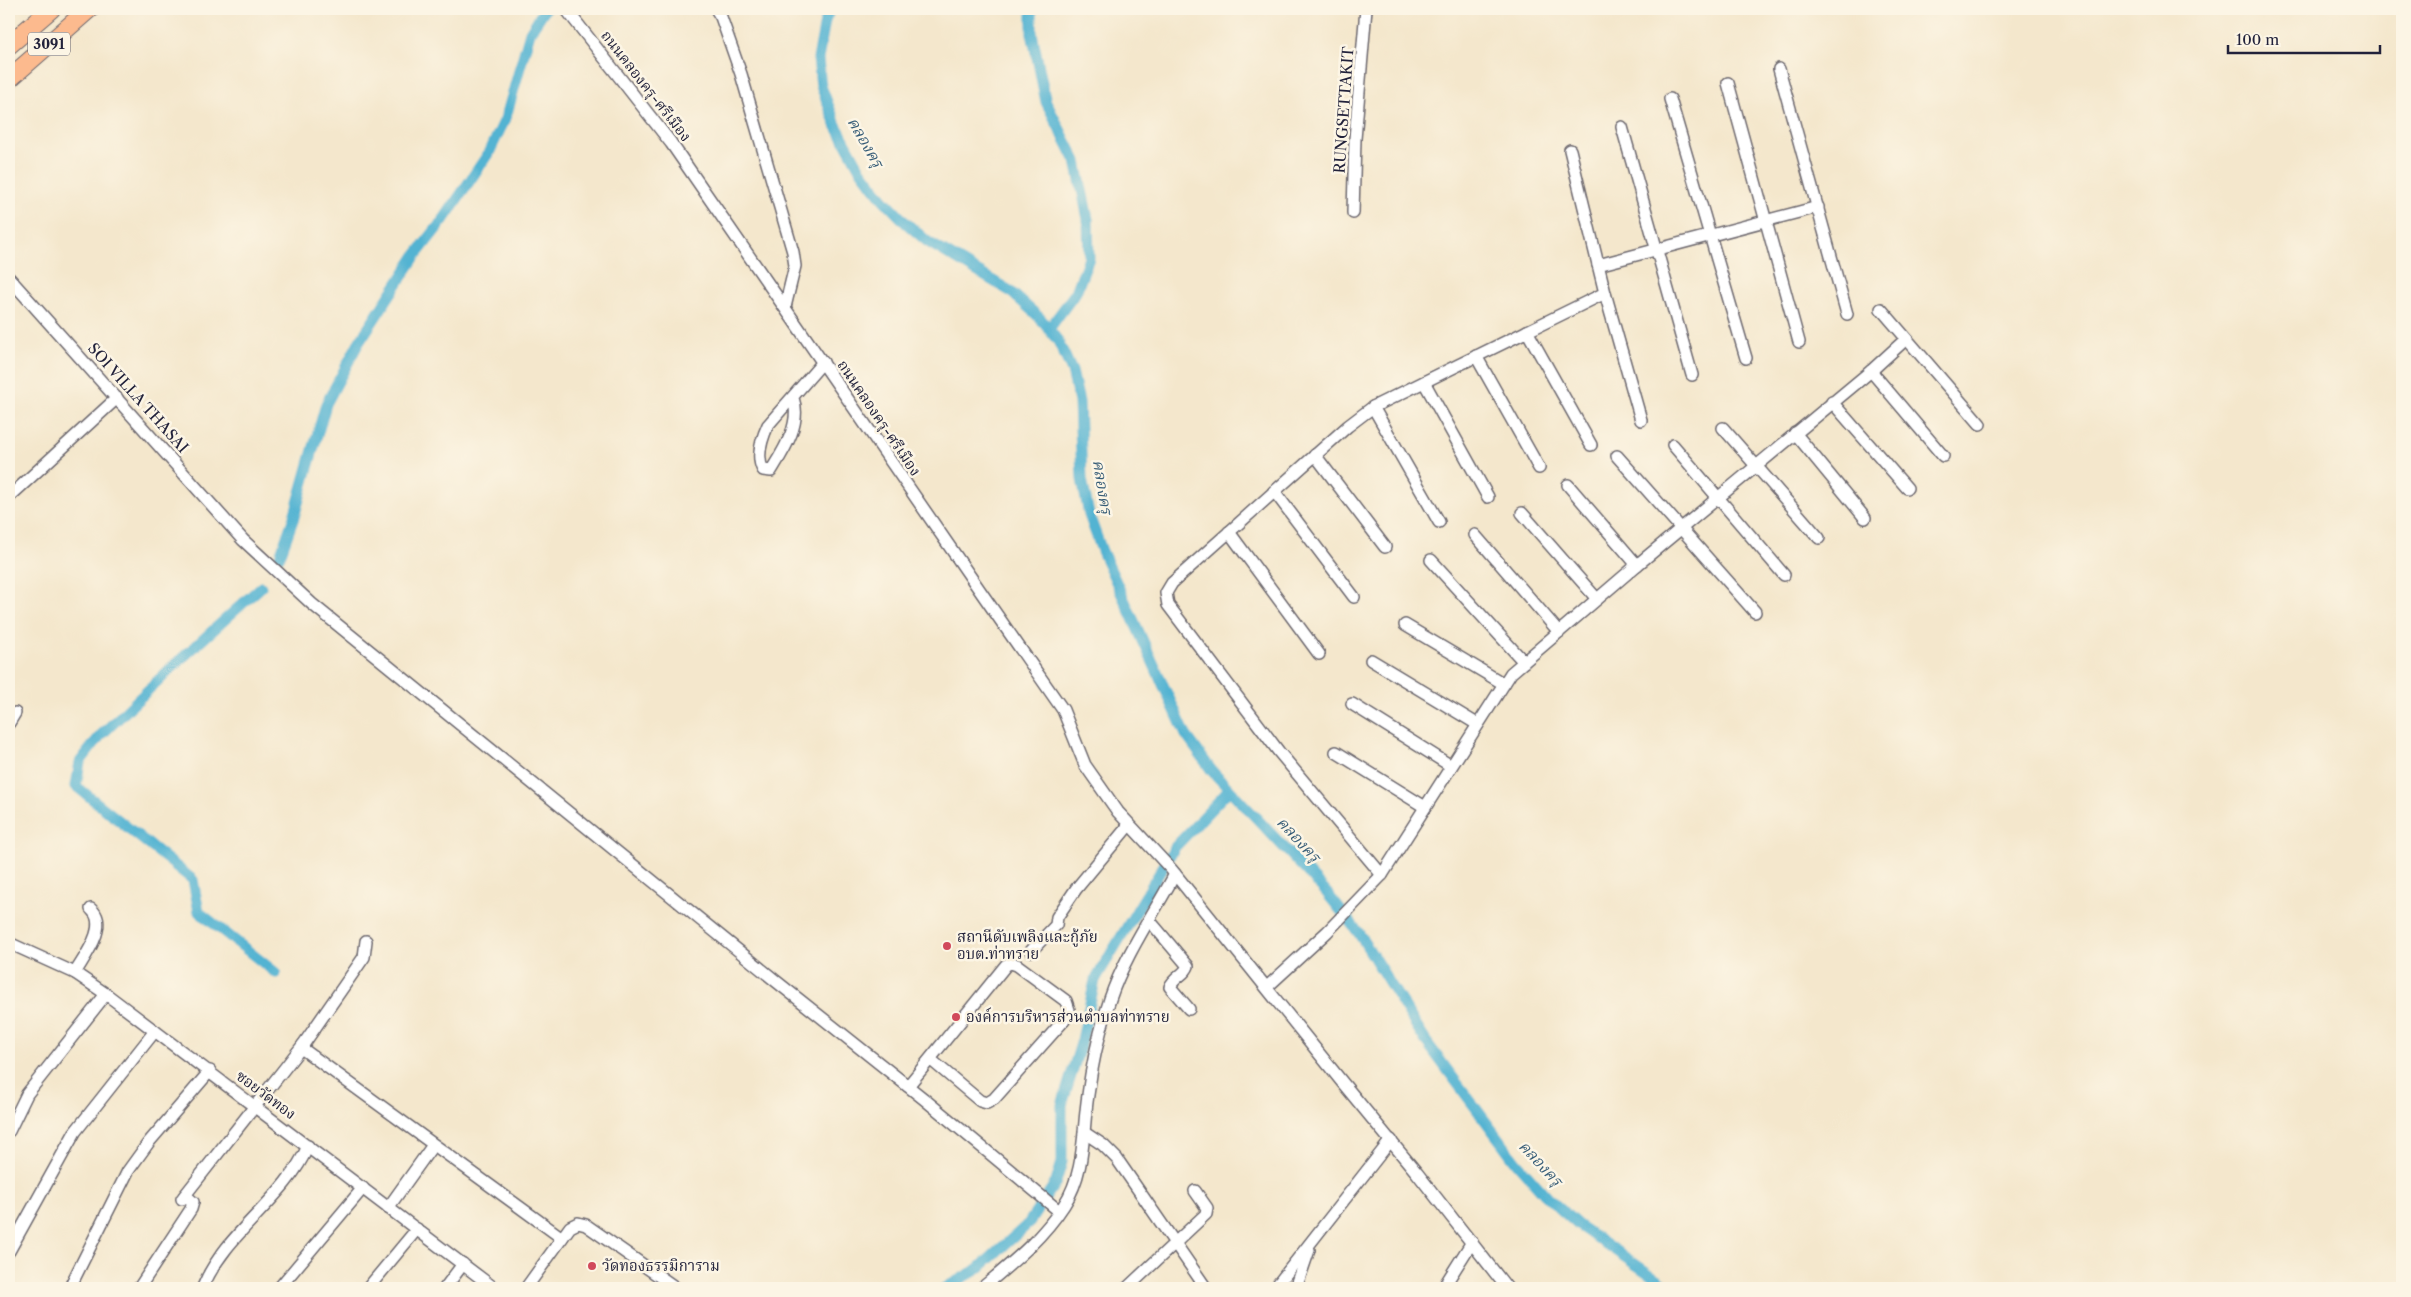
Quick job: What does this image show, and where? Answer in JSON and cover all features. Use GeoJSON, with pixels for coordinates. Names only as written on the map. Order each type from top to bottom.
{"type":"FeatureCollection","features":[{"type":"Feature","properties":{"kind":"main road","name":"3091"},"geometry":{"type":"LineString","coordinates":[[9,45],[51,9]]}},
{"type":"Feature","properties":{"kind":"main road","name":"3091"},"geometry":{"type":"LineString","coordinates":[[9,79],[89,9]]}},
{"type":"Feature","properties":{"kind":"street","name":"ถนนคลองครุ-ศรีเมือง"},"geometry":{"type":"LineString","coordinates":[[566,9],[671,143],[1053,695],[1063,710],[1085,766],[1129,825],[1173,872],[1391,1140],[1507,1288]]}},
{"type":"Feature","properties":{"kind":"street"},"geometry":{"type":"LineString","coordinates":[[716,9],[741,74],[793,252],[795,266],[785,307]]}},
{"type":"Feature","properties":{"kind":"street","name":"RUNGSETTAKIT"},"geometry":{"type":"LineString","coordinates":[[1353,213],[1355,139],[1366,9]]}},
{"type":"Feature","properties":{"kind":"street"},"geometry":{"type":"LineString","coordinates":[[1780,69],[1847,314]]}},
{"type":"Feature","properties":{"kind":"street"},"geometry":{"type":"LineString","coordinates":[[1728,83],[1799,342]]}},
{"type":"Feature","properties":{"kind":"street"},"geometry":{"type":"LineString","coordinates":[[1670,99],[1746,358]]}},
{"type":"Feature","properties":{"kind":"street"},"geometry":{"type":"LineString","coordinates":[[1622,127],[1692,375]]}},
{"type":"Feature","properties":{"kind":"street"},"geometry":{"type":"LineString","coordinates":[[1570,150],[1605,293],[1641,420]]}},
{"type":"Feature","properties":{"kind":"street"},"geometry":{"type":"LineString","coordinates":[[1598,265],[1818,207]]}},
{"type":"Feature","properties":{"kind":"street","name":"SOI VILLA THASAI"},"geometry":{"type":"LineString","coordinates":[[9,278],[243,540],[312,604],[848,1040],[908,1086],[1057,1209]]}},
{"type":"Feature","properties":{"kind":"street"},"geometry":{"type":"LineString","coordinates":[[1382,875],[1279,752],[1168,605],[1166,593],[1172,583],[1315,455],[1373,406],[1605,293]]}},
{"type":"Feature","properties":{"kind":"street"},"geometry":{"type":"LineString","coordinates":[[1881,309],[1980,424]]}},
{"type":"Feature","properties":{"kind":"street"},"geometry":{"type":"LineString","coordinates":[[1527,331],[1591,444]]}},
{"type":"Feature","properties":{"kind":"street"},"geometry":{"type":"LineString","coordinates":[[1266,987],[1327,932],[1382,875],[1511,673],[1637,565],[1682,530],[1755,465],[1871,371],[1906,339]]}},
{"type":"Feature","properties":{"kind":"street"},"geometry":{"type":"LineString","coordinates":[[1476,356],[1539,468]]}},
{"type":"Feature","properties":{"kind":"street"},"geometry":{"type":"LineString","coordinates":[[793,398],[796,407],[794,427],[771,471],[763,470],[760,464],[762,437],[768,425],[822,362]]}},
{"type":"Feature","properties":{"kind":"street"},"geometry":{"type":"LineString","coordinates":[[1871,371],[1943,456]]}},
{"type":"Feature","properties":{"kind":"street"},"geometry":{"type":"LineString","coordinates":[[1424,382],[1488,497]]}},
{"type":"Feature","properties":{"kind":"street"},"geometry":{"type":"LineString","coordinates":[[9,497],[117,398]]}},
{"type":"Feature","properties":{"kind":"street"},"geometry":{"type":"LineString","coordinates":[[1832,402],[1907,488]]}},
{"type":"Feature","properties":{"kind":"street"},"geometry":{"type":"LineString","coordinates":[[1373,406],[1439,522]]}},
{"type":"Feature","properties":{"kind":"street"},"geometry":{"type":"LineString","coordinates":[[1723,428],[1819,538]]}},
{"type":"Feature","properties":{"kind":"street"},"geometry":{"type":"LineString","coordinates":[[1795,433],[1865,518]]}},
{"type":"Feature","properties":{"kind":"street"},"geometry":{"type":"LineString","coordinates":[[1673,445],[1784,575]]}},
{"type":"Feature","properties":{"kind":"street"},"geometry":{"type":"LineString","coordinates":[[1315,455],[1385,547]]}},
{"type":"Feature","properties":{"kind":"street"},"geometry":{"type":"LineString","coordinates":[[1617,456],[1755,612]]}},
{"type":"Feature","properties":{"kind":"street"},"geometry":{"type":"LineString","coordinates":[[1568,485],[1637,565]]}},
{"type":"Feature","properties":{"kind":"street"},"geometry":{"type":"LineString","coordinates":[[1274,492],[1354,597]]}},
{"type":"Feature","properties":{"kind":"street"},"geometry":{"type":"LineString","coordinates":[[1522,513],[1597,599]]}},
{"type":"Feature","properties":{"kind":"street"},"geometry":{"type":"LineString","coordinates":[[1229,532],[1319,654]]}},
{"type":"Feature","properties":{"kind":"street"},"geometry":{"type":"LineString","coordinates":[[1475,535],[1559,632]]}},
{"type":"Feature","properties":{"kind":"street"},"geometry":{"type":"LineString","coordinates":[[1431,560],[1524,662]]}},
{"type":"Feature","properties":{"kind":"street"},"geometry":{"type":"LineString","coordinates":[[1405,625],[1504,684]]}},
{"type":"Feature","properties":{"kind":"street"},"geometry":{"type":"LineString","coordinates":[[1372,660],[1477,724]]}},
{"type":"Feature","properties":{"kind":"street"},"geometry":{"type":"LineString","coordinates":[[1352,704],[1450,766]]}},
{"type":"Feature","properties":{"kind":"street"},"geometry":{"type":"LineString","coordinates":[[9,724],[15,713]]}},
{"type":"Feature","properties":{"kind":"street"},"geometry":{"type":"LineString","coordinates":[[1336,752],[1425,807]]}},
{"type":"Feature","properties":{"kind":"street"},"geometry":{"type":"LineString","coordinates":[[1031,951],[1056,925],[1057,917],[1076,890],[1129,825]]}},
{"type":"Feature","properties":{"kind":"street"},"geometry":{"type":"LineString","coordinates":[[982,1288],[1040,1237],[1078,1173],[1085,1133],[1086,1104],[1093,1063],[1110,999],[1130,953],[1150,920],[1173,872]]}},
{"type":"Feature","properties":{"kind":"street"},"geometry":{"type":"LineString","coordinates":[[75,973],[98,930],[99,920],[91,909]]}},
{"type":"Feature","properties":{"kind":"street"},"geometry":{"type":"LineString","coordinates":[[1150,920],[1188,966],[1186,971],[1172,982],[1170,986],[1189,1010]]}},
{"type":"Feature","properties":{"kind":"street"},"geometry":{"type":"LineString","coordinates":[[139,1288],[191,1208],[193,1202],[184,1197],[303,1045],[364,957],[366,941]]}},
{"type":"Feature","properties":{"kind":"street","name":"ซอยวัดทอง"},"geometry":{"type":"LineString","coordinates":[[9,943],[75,973],[106,994],[494,1288]]}},
{"type":"Feature","properties":{"kind":"street"},"geometry":{"type":"LineString","coordinates":[[908,1086],[1006,965],[1012,963],[1017,965],[1066,1001],[1069,1010],[1066,1018],[994,1099],[987,1103],[980,1101],[930,1059]]}},
{"type":"Feature","properties":{"kind":"street"},"geometry":{"type":"LineString","coordinates":[[9,1131],[26,1094],[106,994]]}},
{"type":"Feature","properties":{"kind":"street"},"geometry":{"type":"LineString","coordinates":[[9,1251],[75,1132],[155,1030]]}},
{"type":"Feature","properties":{"kind":"street"},"geometry":{"type":"LineString","coordinates":[[303,1045],[304,1050],[562,1238]]}},
{"type":"Feature","properties":{"kind":"street"},"geometry":{"type":"LineString","coordinates":[[72,1283],[128,1171],[149,1142],[210,1071]]}},
{"type":"Feature","properties":{"kind":"street"},"geometry":{"type":"LineString","coordinates":[[1085,1133],[1104,1145],[1118,1159],[1206,1288]]}},
{"type":"Feature","properties":{"kind":"street"},"geometry":{"type":"LineString","coordinates":[[1275,1288],[1391,1140]]}},
{"type":"Feature","properties":{"kind":"street"},"geometry":{"type":"LineString","coordinates":[[388,1208],[433,1145]]}},
{"type":"Feature","properties":{"kind":"street"},"geometry":{"type":"LineString","coordinates":[[203,1287],[209,1273],[233,1238],[301,1163],[308,1146]]}},
{"type":"Feature","properties":{"kind":"street"},"geometry":{"type":"LineString","coordinates":[[279,1288],[363,1188]]}},
{"type":"Feature","properties":{"kind":"street"},"geometry":{"type":"LineString","coordinates":[[1127,1288],[1208,1211],[1195,1191]]}},
{"type":"Feature","properties":{"kind":"street"},"geometry":{"type":"LineString","coordinates":[[526,1288],[570,1227],[578,1223],[586,1225],[676,1288]]}},
{"type":"Feature","properties":{"kind":"street"},"geometry":{"type":"LineString","coordinates":[[368,1288],[416,1229]]}},
{"type":"Feature","properties":{"kind":"street"},"geometry":{"type":"LineString","coordinates":[[1296,1288],[1312,1241]]}},
{"type":"Feature","properties":{"kind":"street"},"geometry":{"type":"LineString","coordinates":[[1443,1288],[1472,1242]]}},
{"type":"Feature","properties":{"kind":"street"},"geometry":{"type":"LineString","coordinates":[[444,1288],[463,1264]]}},
{"type":"Feature","properties":{"kind":"waterway"},"geometry":{"type":"LineString","coordinates":[[280,556],[294,517],[326,404],[358,344],[416,255],[444,219],[490,151],[506,117],[530,32],[545,9]]}},
{"type":"Feature","properties":{"kind":"waterway","name":"คลองครุ"},"geometry":{"type":"LineString","coordinates":[[830,9],[825,21],[818,59],[821,86],[836,125],[860,169],[883,199],[906,223],[928,242],[1010,291],[1040,318],[1058,341],[1072,371],[1079,402],[1082,479],[1089,515],[1102,551],[1186,735],[1212,771],[1326,892],[1358,932],[1425,1040],[1516,1162],[1547,1197],[1578,1225],[1670,1288]]}},
{"type":"Feature","properties":{"kind":"waterway","name":"คลองครุ"},"geometry":{"type":"LineString","coordinates":[[1032,9],[1032,33],[1046,102],[1076,161],[1088,219],[1089,258],[1076,292],[1049,329]]}},
{"type":"Feature","properties":{"kind":"waterway"},"geometry":{"type":"LineString","coordinates":[[261,587],[169,670],[100,736],[80,762],[76,786],[193,880],[199,912],[276,973]]}},
{"type":"Feature","properties":{"kind":"waterway"},"geometry":{"type":"LineString","coordinates":[[945,1288],[978,1269],[1028,1224],[1056,1182],[1062,1162],[1062,1105],[1082,1040],[1095,980],[1175,847],[1229,790]]}},
{"type":"Feature","properties":{"kind":"place","name":"สถานีดับเพลิงและกู้ภัย อบต.ท่าทราย"},"geometry":{"type":"Point","coordinates":[947,946]}},
{"type":"Feature","properties":{"kind":"place","name":"องค์การบริหารส่วนตำบลท่าทราย"},"geometry":{"type":"Point","coordinates":[956,1017]}},
{"type":"Feature","properties":{"kind":"place","name":"วัดทองธรรมิการาม"},"geometry":{"type":"Point","coordinates":[592,1266]}}]}
